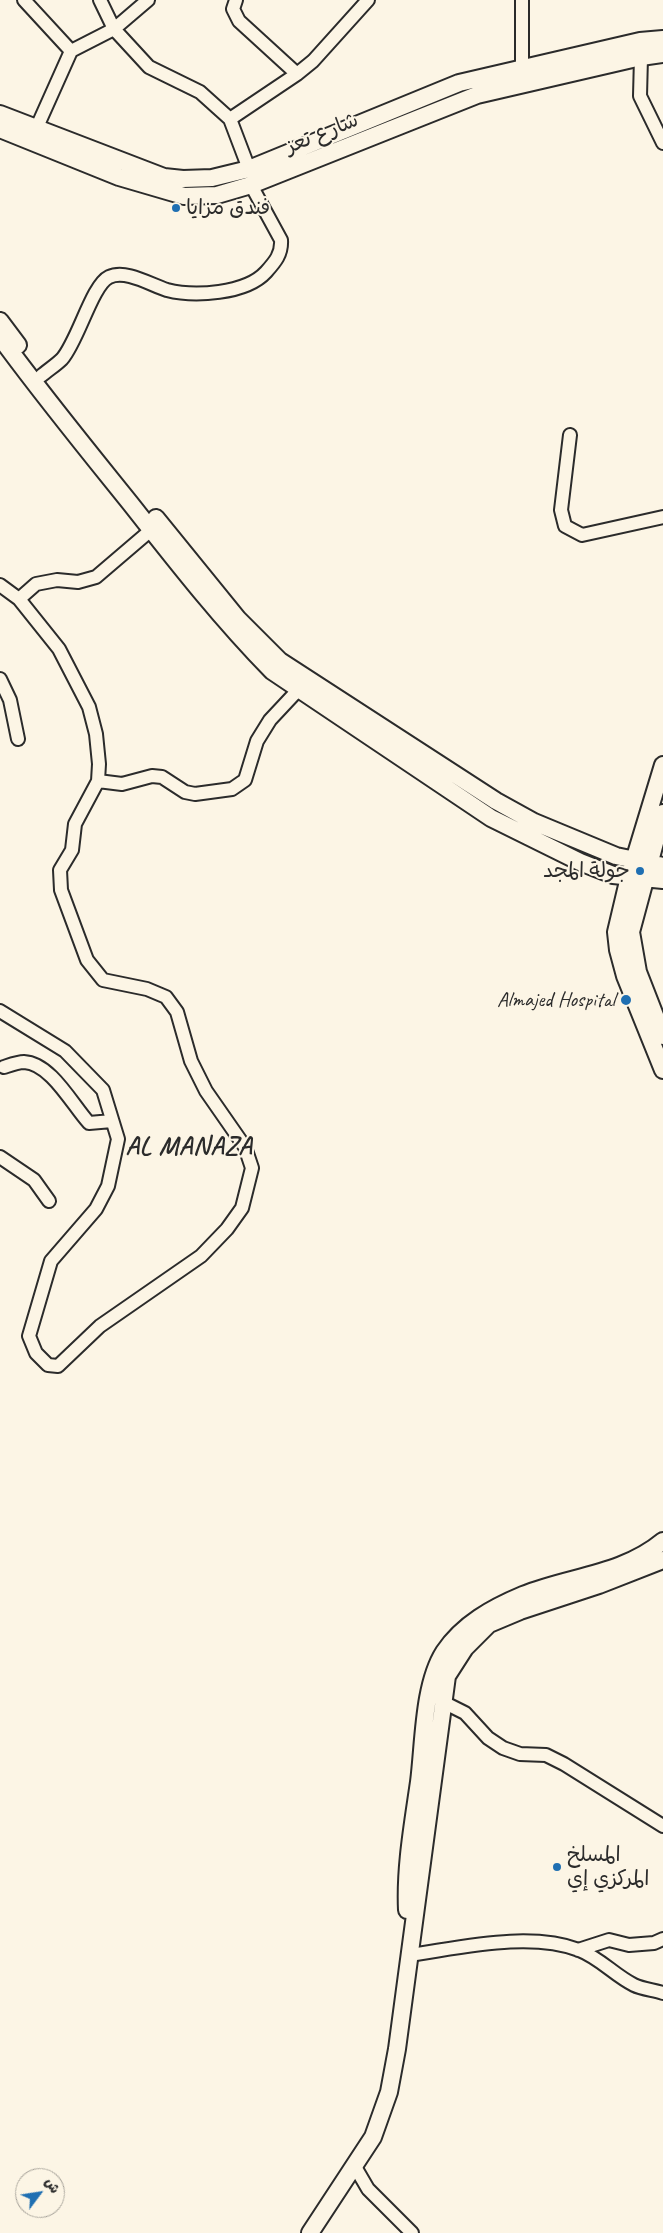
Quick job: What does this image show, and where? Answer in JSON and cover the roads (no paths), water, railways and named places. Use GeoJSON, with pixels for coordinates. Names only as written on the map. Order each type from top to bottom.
{"type":"FeatureCollection","features":[{"type":"Feature","properties":{"kind":"main road","name":"شارع تعز"},"geometry":{"type":"LineString","coordinates":[[0,129],[119,177],[184,196],[217,195],[250,177],[459,83],[640,41],[663,39]]}},
{"type":"Feature","properties":{"kind":"main road","name":"شارع تعز"},"geometry":{"type":"LineString","coordinates":[[0,114],[164,176],[183,179],[250,177],[478,95],[641,57],[663,54]]}},
{"type":"Feature","properties":{"kind":"main road"},"geometry":{"type":"LineString","coordinates":[[0,320],[41,376],[238,619],[280,662],[399,747],[491,818],[580,862],[613,874],[644,869],[663,880]]}},
{"type":"Feature","properties":{"kind":"main road"},"geometry":{"type":"LineString","coordinates":[[0,337],[151,530],[244,642],[272,671],[299,689],[399,747]]}},
{"type":"Feature","properties":{"kind":"main road"},"geometry":{"type":"LineString","coordinates":[[663,765],[631,932],[638,972],[663,1036]]}},
{"type":"Feature","properties":{"kind":"main road"},"geometry":{"type":"LineString","coordinates":[[663,813],[644,869],[616,932],[618,950],[625,976],[663,1070]]}},
{"type":"Feature","properties":{"kind":"main road"},"geometry":{"type":"LineString","coordinates":[[310,2233],[372,2138],[389,2092],[397,2049],[409,1955],[426,1783],[433,1675],[444,1653],[464,1627],[493,1609],[524,1595],[615,1569],[650,1552],[663,1541]]}},
{"type":"Feature","properties":{"kind":"main road"},"geometry":{"type":"LineString","coordinates":[[426,1783],[447,1676],[465,1648],[489,1624],[663,1560]]}},
{"type":"Feature","properties":{"kind":"street"},"geometry":{"type":"LineString","coordinates":[[24,0],[71,51]]}},
{"type":"Feature","properties":{"kind":"street"},"geometry":{"type":"LineString","coordinates":[[41,376],[63,358],[85,318],[100,284],[107,278],[115,274],[134,278],[168,290],[199,295],[239,287],[262,276],[277,260],[282,249],[281,240],[250,177],[230,119],[200,92],[149,68],[114,29],[100,0]]}},
{"type":"Feature","properties":{"kind":"street"},"geometry":{"type":"LineString","coordinates":[[37,127],[71,51],[114,29],[148,0]]}},
{"type":"Feature","properties":{"kind":"street"},"geometry":{"type":"LineString","coordinates":[[236,0],[233,9],[239,21],[298,74]]}},
{"type":"Feature","properties":{"kind":"street"},"geometry":{"type":"LineString","coordinates":[[230,119],[298,74],[368,0]]}},
{"type":"Feature","properties":{"kind":"street"},"geometry":{"type":"LineString","coordinates":[[522,0],[522,84]]}},
{"type":"Feature","properties":{"kind":"street"},"geometry":{"type":"LineString","coordinates":[[641,57],[640,96],[663,143]]}},
{"type":"Feature","properties":{"kind":"street"},"geometry":{"type":"LineString","coordinates":[[570,435],[561,510],[565,526],[582,535],[663,517]]}},
{"type":"Feature","properties":{"kind":"street"},"geometry":{"type":"LineString","coordinates":[[19,599],[36,584],[57,580],[78,582],[96,577],[151,530]]}},
{"type":"Feature","properties":{"kind":"street"},"geometry":{"type":"LineString","coordinates":[[0,585],[19,599],[59,649],[75,676],[88,707],[96,741],[99,764],[98,781],[75,824],[72,850],[60,870],[61,890],[73,928],[87,960],[103,980],[147,989],[166,997],[177,1012],[191,1061],[206,1091],[245,1148],[252,1168],[242,1208],[227,1229],[201,1256],[100,1326],[58,1366],[48,1364],[36,1353],[29,1336],[51,1261],[96,1209],[108,1186],[118,1139],[102,1090],[65,1051],[0,1011]]}},
{"type":"Feature","properties":{"kind":"street"},"geometry":{"type":"LineString","coordinates":[[0,679],[10,700],[18,740]]}},
{"type":"Feature","properties":{"kind":"street"},"geometry":{"type":"LineString","coordinates":[[98,781],[122,784],[152,776],[162,777],[185,792],[195,794],[232,789],[245,780],[257,740],[270,720],[299,689]]}},
{"type":"Feature","properties":{"kind":"street"},"geometry":{"type":"LineString","coordinates":[[4,1067],[24,1062],[43,1069],[70,1096],[89,1123],[112,1121]]}},
{"type":"Feature","properties":{"kind":"street"},"geometry":{"type":"LineString","coordinates":[[0,1157],[34,1180],[49,1201]]}},
{"type":"Feature","properties":{"kind":"street"},"geometry":{"type":"LineString","coordinates":[[443,1702],[465,1713],[488,1738],[503,1748],[520,1754],[546,1755],[582,1775],[663,1826]]}},
{"type":"Feature","properties":{"kind":"street"},"geometry":{"type":"LineString","coordinates":[[578,1950],[609,1940],[629,1945],[654,1943],[663,1939]]}},
{"type":"Feature","properties":{"kind":"street"},"geometry":{"type":"LineString","coordinates":[[409,1955],[507,1942],[544,1943],[578,1950],[597,1959],[635,1986],[663,1993]]}},
{"type":"Feature","properties":{"kind":"street"},"geometry":{"type":"LineString","coordinates":[[354,2165],[368,2189],[412,2233]]}},
{"type":"Feature","properties":{"kind":"place","name":"فندق مزايا"},"geometry":{"type":"Point","coordinates":[176,208]}},
{"type":"Feature","properties":{"kind":"place","name":"جولة المجد"},"geometry":{"type":"Point","coordinates":[640,871]}},
{"type":"Feature","properties":{"kind":"place","name":"Almajed Hospital"},"geometry":{"type":"Point","coordinates":[626,1000]}},
{"type":"Feature","properties":{"kind":"place","name":"المسلخ المركزي إي"},"geometry":{"type":"Point","coordinates":[557,1867]}},
{"type":"Feature","properties":{"kind":"district","name":"AL MANAZA"},"geometry":{"type":"Point","coordinates":[189,1147]}}]}
